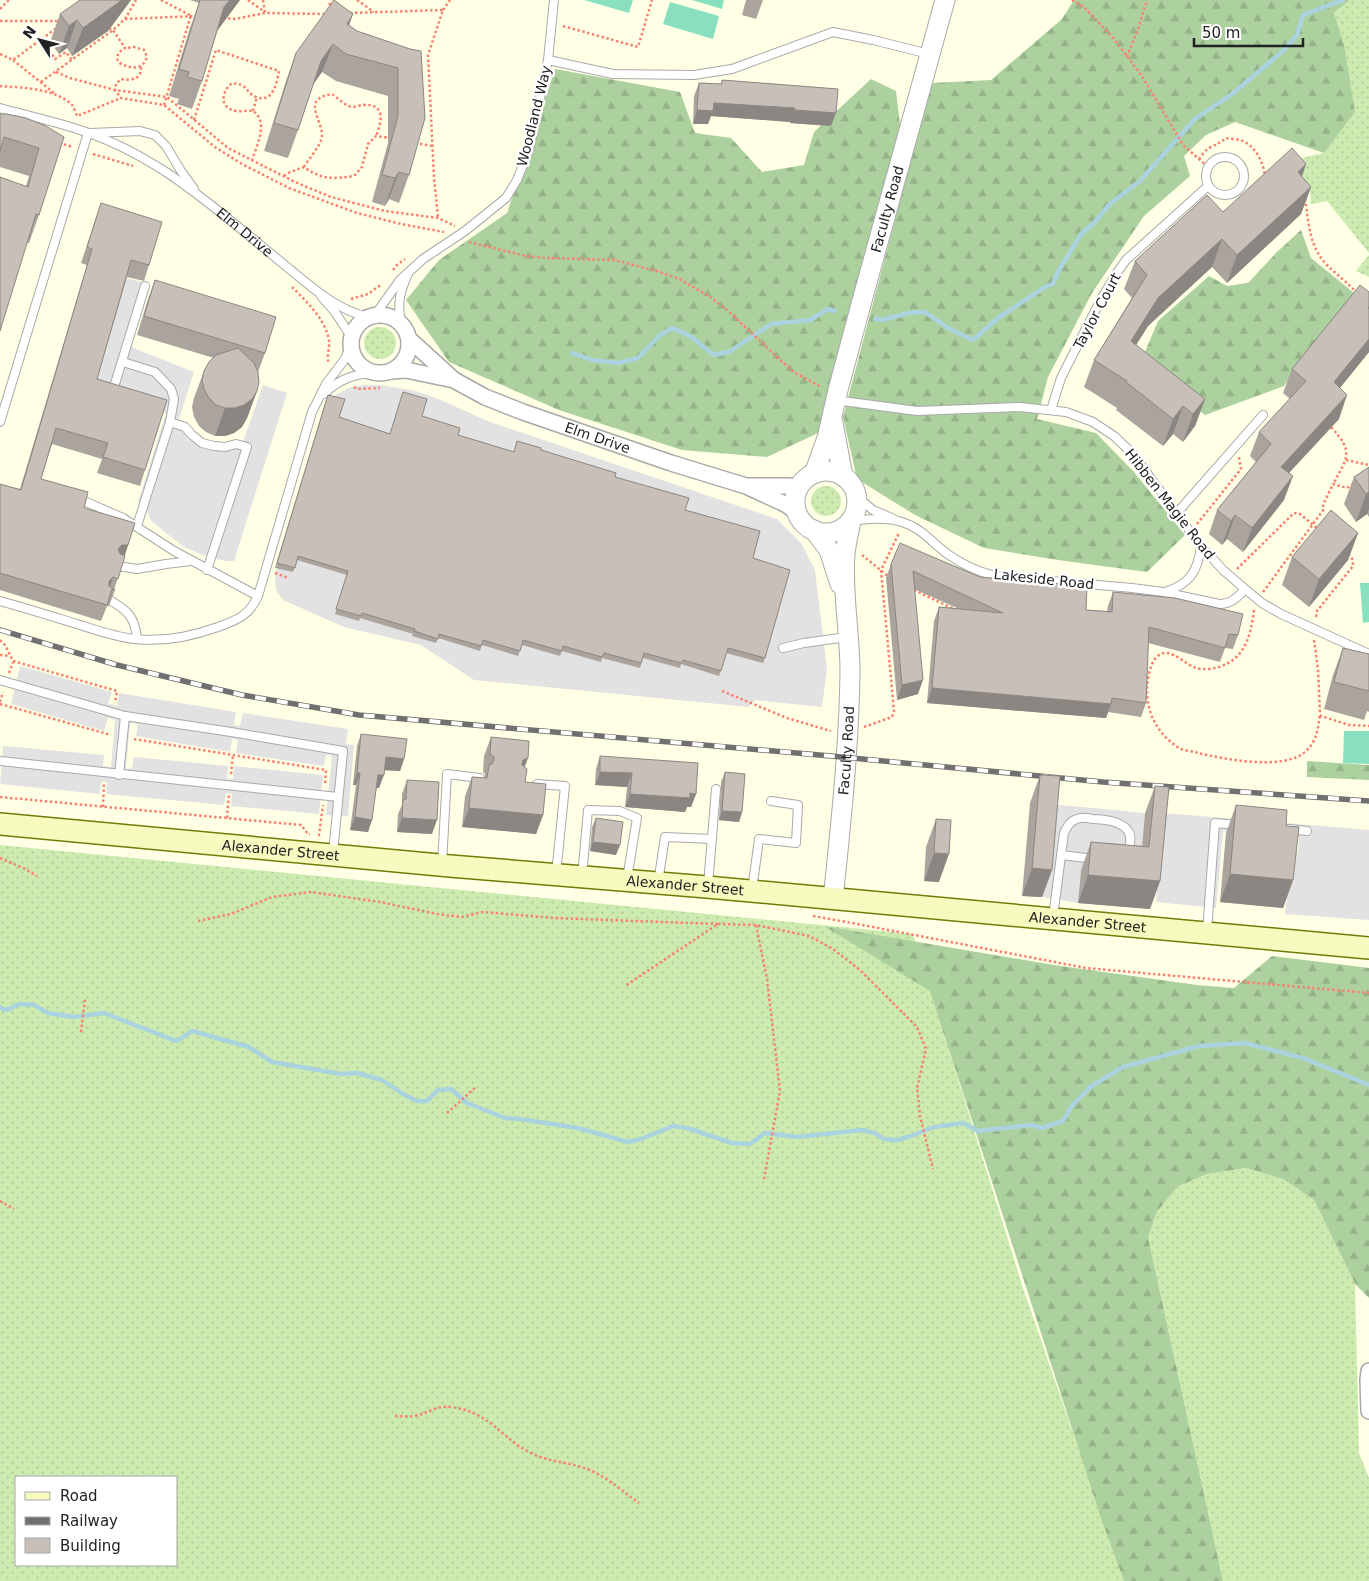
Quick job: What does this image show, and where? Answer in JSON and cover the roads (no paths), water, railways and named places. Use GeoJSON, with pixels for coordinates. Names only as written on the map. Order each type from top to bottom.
{"type":"FeatureCollection","features":[{"type":"Feature","properties":{"kind":"main road","name":"Alexander Street"},"geometry":{"type":"LineString","coordinates":[[0,824],[442,866],[833,899],[1369,948]]}},
{"type":"Feature","properties":{"kind":"street","name":"Faculty Road"},"geometry":{"type":"LineString","coordinates":[[843,476],[832,420],[830,395],[944,0]]}},
{"type":"Feature","properties":{"kind":"street"},"geometry":{"type":"LineString","coordinates":[[383,314],[400,322],[406,330],[409,339],[407,356],[401,365],[391,371],[374,373],[365,369],[357,362],[352,353],[351,341],[356,327],[361,321],[371,316],[383,314]]}},
{"type":"Feature","properties":{"kind":"street","name":"Elm Drive"},"geometry":{"type":"LineString","coordinates":[[409,339],[454,380],[485,397],[671,463],[746,486],[797,512]]}},
{"type":"Feature","properties":{"kind":"street","name":"Elm Drive"},"geometry":{"type":"LineString","coordinates":[[391,371],[406,370],[454,380]]}},
{"type":"Feature","properties":{"kind":"street","name":"Faculty Road"},"geometry":{"type":"LineString","coordinates":[[814,474],[832,420]]}},
{"type":"Feature","properties":{"kind":"street"},"geometry":{"type":"LineString","coordinates":[[829,472],[843,476],[850,482],[857,497],[855,513],[851,521],[844,528],[834,532],[824,533],[814,530],[801,520],[797,512],[796,496],[799,488],[805,479],[814,474],[829,472]]}},
{"type":"Feature","properties":{"kind":"street","name":"Elm Drive"},"geometry":{"type":"LineString","coordinates":[[746,486],[787,486],[799,488]]}},
{"type":"Feature","properties":{"kind":"street","name":"Faculty Road"},"geometry":{"type":"LineString","coordinates":[[833,899],[846,757],[850,673],[845,554],[851,521]]}},
{"type":"Feature","properties":{"kind":"street","name":"Faculty Road"},"geometry":{"type":"LineString","coordinates":[[814,530],[829,550],[846,602]]}},
{"type":"Feature","properties":{"kind":"street"},"geometry":{"type":"LineString","coordinates":[[1369,1371],[1369,1412]]}},
{"type":"Feature","properties":{"kind":"lane","name":"Woodland Way"},"geometry":{"type":"LineString","coordinates":[[371,316],[392,288],[410,270],[506,198],[518,180],[529,150],[548,60],[554,0]]}},
{"type":"Feature","properties":{"kind":"lane"},"geometry":{"type":"LineString","coordinates":[[548,60],[613,74],[694,75],[732,69],[833,32],[929,54]]}},
{"type":"Feature","properties":{"kind":"lane","name":"Elm Drive"},"geometry":{"type":"LineString","coordinates":[[0,108],[88,133],[138,156],[169,174],[200,196],[313,288],[349,312],[371,316]]}},
{"type":"Feature","properties":{"kind":"lane","name":"Elm Drive"},"geometry":{"type":"LineString","coordinates":[[88,133],[140,131],[155,135],[166,146],[181,171],[200,196]]}},
{"type":"Feature","properties":{"kind":"lane"},"geometry":{"type":"LineString","coordinates":[[0,422],[88,133]]}},
{"type":"Feature","properties":{"kind":"lane"},"geometry":{"type":"LineString","coordinates":[[1230,158],[1240,165],[1244,177],[1240,188],[1229,195],[1217,194],[1208,186],[1206,173],[1208,167],[1218,159],[1230,158]]}},
{"type":"Feature","properties":{"kind":"lane","name":"Taylor Court"},"geometry":{"type":"LineString","coordinates":[[1051,410],[1061,378],[1100,301],[1116,274],[1126,260],[1208,186]]}},
{"type":"Feature","properties":{"kind":"lane","name":"Woodland Way"},"geometry":{"type":"LineString","coordinates":[[400,322],[400,293],[410,270]]}},
{"type":"Feature","properties":{"kind":"lane"},"geometry":{"type":"LineString","coordinates":[[114,386],[145,286]]}},
{"type":"Feature","properties":{"kind":"lane","name":"Elm Drive"},"geometry":{"type":"LineString","coordinates":[[313,288],[335,312],[351,341]]}},
{"type":"Feature","properties":{"kind":"lane"},"geometry":{"type":"LineString","coordinates":[[0,601],[116,636],[137,639],[188,636],[210,630],[247,613],[254,606],[258,596],[316,403],[326,384],[345,359],[351,341]]}},
{"type":"Feature","properties":{"kind":"lane"},"geometry":{"type":"LineString","coordinates":[[123,362],[155,372],[171,389],[174,400],[170,422],[136,526]]}},
{"type":"Feature","properties":{"kind":"lane"},"geometry":{"type":"LineString","coordinates":[[316,403],[331,387],[346,378],[363,373],[374,373]]}},
{"type":"Feature","properties":{"kind":"lane","name":"Hibben Magie Road"},"geometry":{"type":"LineString","coordinates":[[830,395],[917,411],[1020,406],[1066,412],[1093,422],[1114,436],[1133,454],[1201,546],[1244,589],[1281,614],[1369,654]]}},
{"type":"Feature","properties":{"kind":"lane"},"geometry":{"type":"LineString","coordinates":[[1176,514],[1263,415]]}},
{"type":"Feature","properties":{"kind":"lane"},"geometry":{"type":"LineString","coordinates":[[170,422],[185,426],[202,443],[225,447],[236,444],[247,447],[207,570]]}},
{"type":"Feature","properties":{"kind":"lane"},"geometry":{"type":"LineString","coordinates":[[857,497],[873,510],[901,522]]}},
{"type":"Feature","properties":{"kind":"lane"},"geometry":{"type":"LineString","coordinates":[[84,501],[106,509],[191,561],[258,596]]}},
{"type":"Feature","properties":{"kind":"lane","name":"Lakeside Road"},"geometry":{"type":"LineString","coordinates":[[851,521],[871,519],[901,522],[928,536],[950,556],[981,572],[996,576],[1124,587],[1163,592],[1219,604],[1226,604],[1236,599],[1244,589]]}},
{"type":"Feature","properties":{"kind":"lane"},"geometry":{"type":"LineString","coordinates":[[1163,592],[1179,588],[1189,579],[1197,564],[1201,546]]}},
{"type":"Feature","properties":{"kind":"lane"},"geometry":{"type":"LineString","coordinates":[[118,566],[137,569],[191,561]]}},
{"type":"Feature","properties":{"kind":"lane"},"geometry":{"type":"LineString","coordinates":[[108,598],[126,610],[131,616],[136,626],[137,639]]}},
{"type":"Feature","properties":{"kind":"lane"},"geometry":{"type":"LineString","coordinates":[[783,648],[849,637]]}},
{"type":"Feature","properties":{"kind":"lane"},"geometry":{"type":"LineString","coordinates":[[0,680],[125,716],[343,751],[333,855]]}},
{"type":"Feature","properties":{"kind":"lane"},"geometry":{"type":"LineString","coordinates":[[119,775],[125,716]]}},
{"type":"Feature","properties":{"kind":"lane"},"geometry":{"type":"LineString","coordinates":[[0,761],[338,797]]}},
{"type":"Feature","properties":{"kind":"lane"},"geometry":{"type":"LineString","coordinates":[[442,866],[447,774],[482,778]]}},
{"type":"Feature","properties":{"kind":"lane"},"geometry":{"type":"LineString","coordinates":[[529,783],[565,786],[556,875]]}},
{"type":"Feature","properties":{"kind":"lane"},"geometry":{"type":"LineString","coordinates":[[708,888],[716,789]]}},
{"type":"Feature","properties":{"kind":"lane"},"geometry":{"type":"LineString","coordinates":[[751,892],[759,839],[796,844],[798,805],[771,801]]}},
{"type":"Feature","properties":{"kind":"lane"},"geometry":{"type":"LineString","coordinates":[[582,877],[588,810],[620,811],[637,818],[627,881]]}},
{"type":"Feature","properties":{"kind":"lane"},"geometry":{"type":"LineString","coordinates":[[1053,919],[1064,833],[1068,824],[1077,818],[1114,821],[1122,824],[1129,832],[1130,839],[1128,851],[1123,858]]}},
{"type":"Feature","properties":{"kind":"lane"},"geometry":{"type":"LineString","coordinates":[[1207,933],[1215,823],[1243,826]]}},
{"type":"Feature","properties":{"kind":"lane"},"geometry":{"type":"LineString","coordinates":[[1280,829],[1307,831]]}},
{"type":"Feature","properties":{"kind":"lane"},"geometry":{"type":"LineString","coordinates":[[658,884],[665,837],[712,839]]}},
{"type":"Feature","properties":{"kind":"lane"},"geometry":{"type":"LineString","coordinates":[[1061,855],[1102,860]]}},
{"type":"Feature","properties":{"kind":"waterway"},"geometry":{"type":"LineString","coordinates":[[875,319],[883,320],[908,313],[925,312],[948,328],[973,340],[998,318],[1045,287],[1053,284],[1059,270],[1081,234],[1094,223],[1110,204],[1140,181],[1195,119],[1232,94],[1283,51],[1297,35],[1303,15],[1343,0]]}},
{"type":"Feature","properties":{"kind":"waterway"},"geometry":{"type":"LineString","coordinates":[[572,353],[592,360],[618,363],[638,358],[659,336],[672,328],[690,336],[714,355],[729,352],[771,324],[810,320],[828,309],[835,311]]}},
{"type":"Feature","properties":{"kind":"waterway"},"geometry":{"type":"LineString","coordinates":[[0,1007],[4,1010],[19,1004],[34,1005],[48,1013],[74,1017],[104,1013],[176,1041],[192,1031],[249,1047],[272,1062],[341,1074],[357,1073],[382,1080],[417,1101],[427,1101],[438,1090],[451,1089],[467,1103],[505,1118],[578,1128],[628,1142],[641,1139],[673,1126],[687,1128],[732,1143],[750,1144],[765,1133],[797,1137],[862,1130],[875,1133],[884,1139],[897,1140],[934,1127],[963,1123],[978,1131],[1031,1125],[1042,1128],[1063,1121],[1071,1107],[1090,1087],[1123,1067],[1199,1046],[1245,1043],[1303,1058],[1369,1085]]}},
{"type":"Feature","properties":{"kind":"railway"},"geometry":{"type":"LineString","coordinates":[[0,630],[117,665],[242,695],[359,715],[1103,782],[1369,801]]}}]}
